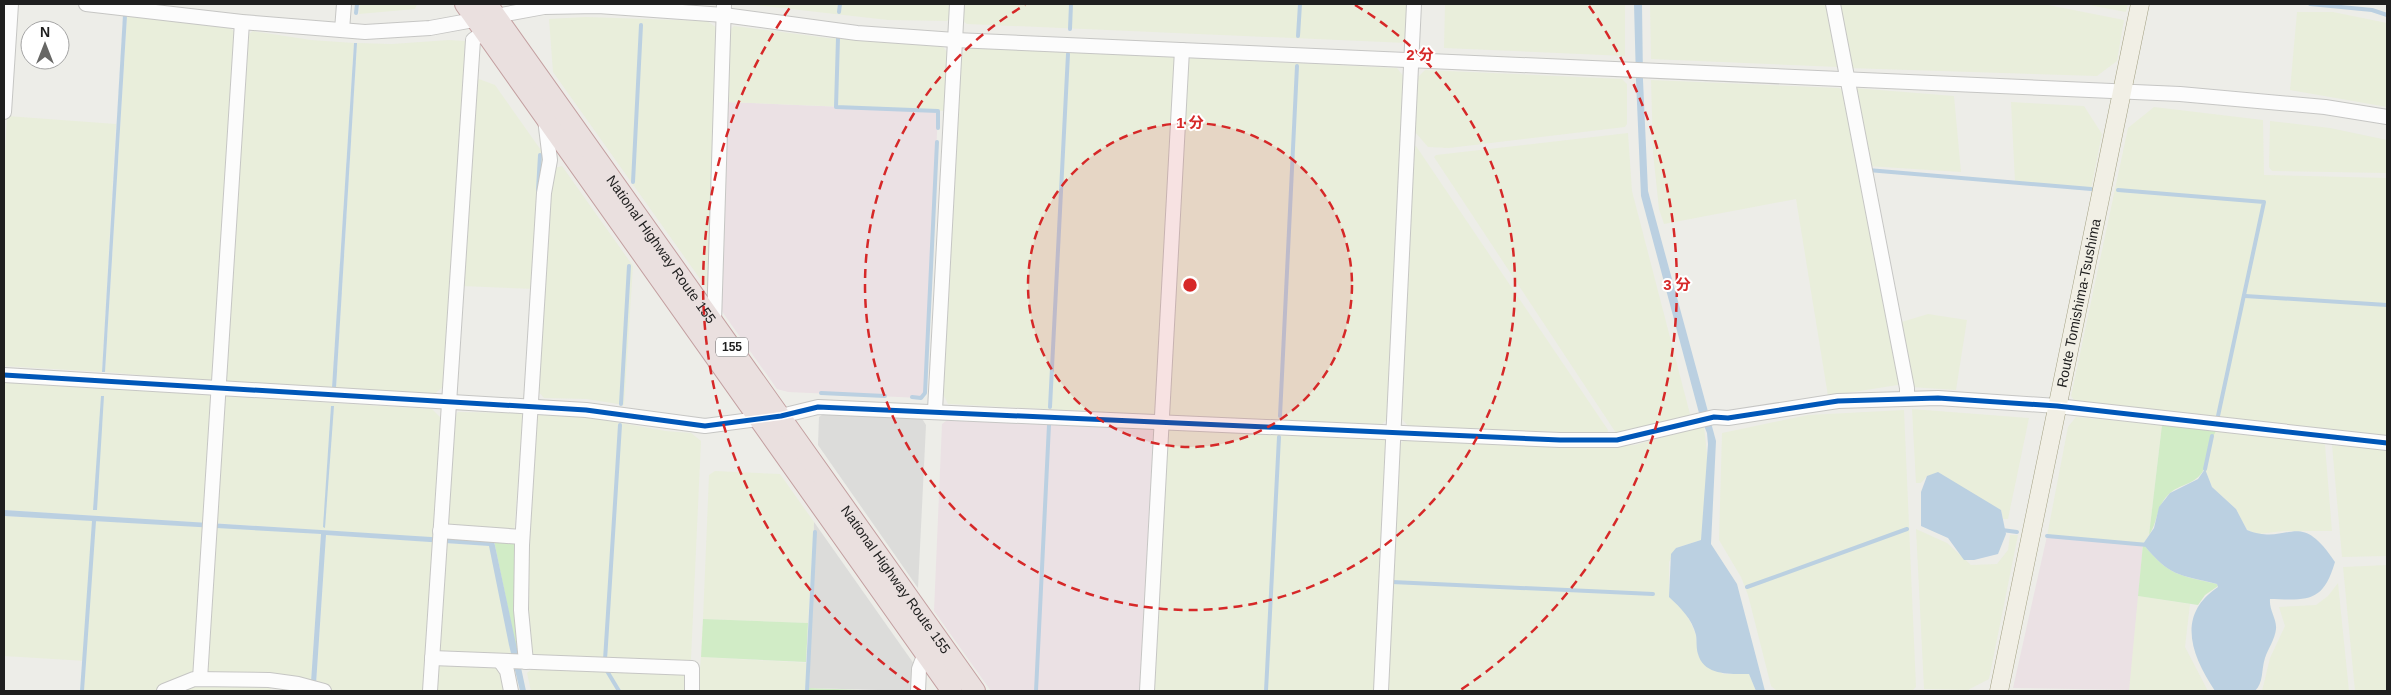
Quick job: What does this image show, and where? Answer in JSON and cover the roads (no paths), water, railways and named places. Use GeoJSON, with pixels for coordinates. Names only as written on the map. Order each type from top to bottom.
{"type":"FeatureCollection","features":[{"type":"Feature","properties":{"kind":"highway","name":"National Highway Route 155"},"geometry":{"type":"LineString","coordinates":[[481,14],[544,114],[952,691]]}},
{"type":"Feature","properties":{"kind":"highway","name":"National Highway Route 155"},"geometry":{"type":"LineString","coordinates":[[481,14],[714,322],[975,691]]}},
{"type":"Feature","properties":{"kind":"main road","name":"Route Tomishima-Tsushima"},"geometry":{"type":"LineString","coordinates":[[1999,691],[2140,4]]}},
{"type":"Feature","properties":{"kind":"street"},"geometry":{"type":"LineString","coordinates":[[4,112],[11,4]]}},
{"type":"Feature","properties":{"kind":"street"},"geometry":{"type":"LineString","coordinates":[[86,4],[242,22],[365,32],[430,28],[481,14],[544,7],[598,6],[724,9],[857,33],[955,40],[1412,59],[2254,99],[2326,106],[2387,117]]}},
{"type":"Feature","properties":{"kind":"street"},"geometry":{"type":"LineString","coordinates":[[342,30],[344,4]]}},
{"type":"Feature","properties":{"kind":"street"},"geometry":{"type":"LineString","coordinates":[[936,410],[957,4]]}},
{"type":"Feature","properties":{"kind":"street"},"geometry":{"type":"LineString","coordinates":[[1381,691],[1414,4]]}},
{"type":"Feature","properties":{"kind":"street"},"geometry":{"type":"LineString","coordinates":[[1833,4],[1907,388],[1907,398]]}},
{"type":"Feature","properties":{"kind":"street"},"geometry":{"type":"LineString","coordinates":[[714,322],[724,9]]}},
{"type":"Feature","properties":{"kind":"street"},"geometry":{"type":"LineString","coordinates":[[430,691],[473,40],[481,14]]}},
{"type":"Feature","properties":{"kind":"street"},"geometry":{"type":"LineString","coordinates":[[200,679],[242,22]]}},
{"type":"Feature","properties":{"kind":"street"},"geometry":{"type":"LineString","coordinates":[[1147,691],[1182,50]]}},
{"type":"Feature","properties":{"kind":"street"},"geometry":{"type":"LineString","coordinates":[[511,691],[507,671],[514,662],[521,610],[522,537],[544,193],[550,160],[544,114]]}},
{"type":"Feature","properties":{"kind":"street"},"geometry":{"type":"LineString","coordinates":[[4,375],[586,410],[705,426],[782,416],[818,407],[936,410],[1560,440],[1617,440],[1714,418],[1728,418],[1838,400],[1907,398],[2057,406],[2387,444]]}},
{"type":"Feature","properties":{"kind":"street"},"geometry":{"type":"LineString","coordinates":[[440,537],[522,537]]}},
{"type":"Feature","properties":{"kind":"street"},"geometry":{"type":"LineString","coordinates":[[918,691],[919,669],[924,653]]}},
{"type":"Feature","properties":{"kind":"street"},"geometry":{"type":"LineString","coordinates":[[432,658],[692,668],[692,691]]}},
{"type":"Feature","properties":{"kind":"street"},"geometry":{"type":"LineString","coordinates":[[164,691],[194,679],[269,680],[298,684],[324,691]]}},
{"type":"Feature","properties":{"kind":"water"},"geometry":{"type":"Polygon","coordinates":[[[1634,4],[1642,4],[1648,191],[1716,441],[1711,544],[1737,584],[1765,691],[1756,691],[1749,674],[1719,672],[1706,666],[1698,654],[1696,635],[1692,624],[1669,597],[1671,554],[1676,548],[1701,540],[1708,444],[1707,433],[1699,413],[1641,196],[1634,4]]]}},
{"type":"Feature","properties":{"kind":"water"},"geometry":{"type":"Polygon","coordinates":[[[123,15],[127,16],[105,372],[102,372],[123,15]]]}},
{"type":"Feature","properties":{"kind":"water"},"geometry":{"type":"Polygon","coordinates":[[[354,43],[357,43],[336,388],[332,388],[354,43]]]}},
{"type":"Feature","properties":{"kind":"water"},"geometry":{"type":"Polygon","coordinates":[[[101,396],[104,396],[97,510],[93,510],[101,396]]]}},
{"type":"Feature","properties":{"kind":"water"},"geometry":{"type":"Polygon","coordinates":[[[331,406],[334,406],[325,528],[323,527],[331,406]]]}},
{"type":"Feature","properties":{"kind":"water"},"geometry":{"type":"Polygon","coordinates":[[[2205,469],[2212,487],[2236,509],[2247,530],[2262,534],[2302,532],[2312,536],[2322,545],[2335,562],[2325,585],[2312,596],[2304,599],[2270,599],[2276,629],[2265,658],[2260,684],[2255,691],[2215,691],[2199,664],[2194,650],[2192,623],[2196,610],[2205,598],[2218,587],[2217,584],[2184,576],[2168,569],[2143,544],[2154,528],[2159,507],[2170,493],[2198,479],[2205,469]]]}},
{"type":"Feature","properties":{"kind":"water"},"geometry":{"type":"Polygon","coordinates":[[[1938,472],[2001,510],[2006,534],[1998,554],[1974,560],[1964,560],[1948,538],[1921,526],[1921,492],[1927,476],[1938,472]]]}},
{"type":"Feature","properties":{"kind":"water"},"geometry":{"type":"Polygon","coordinates":[[[4,510],[494,541],[526,691],[520,691],[489,546],[326,535],[316,684],[311,682],[321,534],[4,516],[4,510]]]}},
{"type":"Feature","properties":{"kind":"waterway"},"geometry":{"type":"LineString","coordinates":[[356,13],[357,4]]}},
{"type":"Feature","properties":{"kind":"waterway"},"geometry":{"type":"LineString","coordinates":[[839,12],[840,4]]}},
{"type":"Feature","properties":{"kind":"waterway"},"geometry":{"type":"LineString","coordinates":[[1070,29],[1071,4]]}},
{"type":"Feature","properties":{"kind":"waterway"},"geometry":{"type":"LineString","coordinates":[[1298,36],[1300,4]]}},
{"type":"Feature","properties":{"kind":"waterway"},"geometry":{"type":"LineString","coordinates":[[2310,4],[2372,10],[2387,15]]}},
{"type":"Feature","properties":{"kind":"waterway"},"geometry":{"type":"LineString","coordinates":[[633,182],[641,25]]}},
{"type":"Feature","properties":{"kind":"waterway"},"geometry":{"type":"LineString","coordinates":[[838,38],[836,107],[938,111],[938,128]]}},
{"type":"Feature","properties":{"kind":"waterway"},"geometry":{"type":"LineString","coordinates":[[1050,407],[1068,54]]}},
{"type":"Feature","properties":{"kind":"waterway"},"geometry":{"type":"LineString","coordinates":[[1280,416],[1297,66]]}},
{"type":"Feature","properties":{"kind":"waterway"},"geometry":{"type":"LineString","coordinates":[[912,397],[921,398],[925,393],[937,142]]}},
{"type":"Feature","properties":{"kind":"waterway"},"geometry":{"type":"LineString","coordinates":[[538,190],[540,155]]}},
{"type":"Feature","properties":{"kind":"waterway"},"geometry":{"type":"LineString","coordinates":[[1868,170],[2091,189]]}},
{"type":"Feature","properties":{"kind":"waterway"},"geometry":{"type":"LineString","coordinates":[[2118,190],[2264,202],[2218,416]]}},
{"type":"Feature","properties":{"kind":"waterway"},"geometry":{"type":"LineString","coordinates":[[621,404],[629,266]]}},
{"type":"Feature","properties":{"kind":"waterway"},"geometry":{"type":"LineString","coordinates":[[2245,296],[2387,305]]}},
{"type":"Feature","properties":{"kind":"waterway"},"geometry":{"type":"LineString","coordinates":[[821,393],[885,396]]}},
{"type":"Feature","properties":{"kind":"waterway"},"geometry":{"type":"LineString","coordinates":[[605,660],[620,425]]}},
{"type":"Feature","properties":{"kind":"waterway"},"geometry":{"type":"LineString","coordinates":[[1036,691],[1049,425]]}},
{"type":"Feature","properties":{"kind":"waterway"},"geometry":{"type":"LineString","coordinates":[[2205,469],[2212,436]]}},
{"type":"Feature","properties":{"kind":"waterway"},"geometry":{"type":"LineString","coordinates":[[1266,691],[1279,437]]}},
{"type":"Feature","properties":{"kind":"waterway"},"geometry":{"type":"LineString","coordinates":[[82,691],[94,521]]}},
{"type":"Feature","properties":{"kind":"waterway"},"geometry":{"type":"LineString","coordinates":[[1747,587],[1907,529]]}},
{"type":"Feature","properties":{"kind":"waterway"},"geometry":{"type":"LineString","coordinates":[[2002,530],[2017,532]]}},
{"type":"Feature","properties":{"kind":"waterway"},"geometry":{"type":"LineString","coordinates":[[807,691],[815,532]]}},
{"type":"Feature","properties":{"kind":"waterway"},"geometry":{"type":"LineString","coordinates":[[2047,536],[2148,545]]}},
{"type":"Feature","properties":{"kind":"waterway"},"geometry":{"type":"LineString","coordinates":[[1392,582],[1653,594]]}},
{"type":"Feature","properties":{"kind":"waterway"},"geometry":{"type":"LineString","coordinates":[[607,671],[619,691]]}}]}
